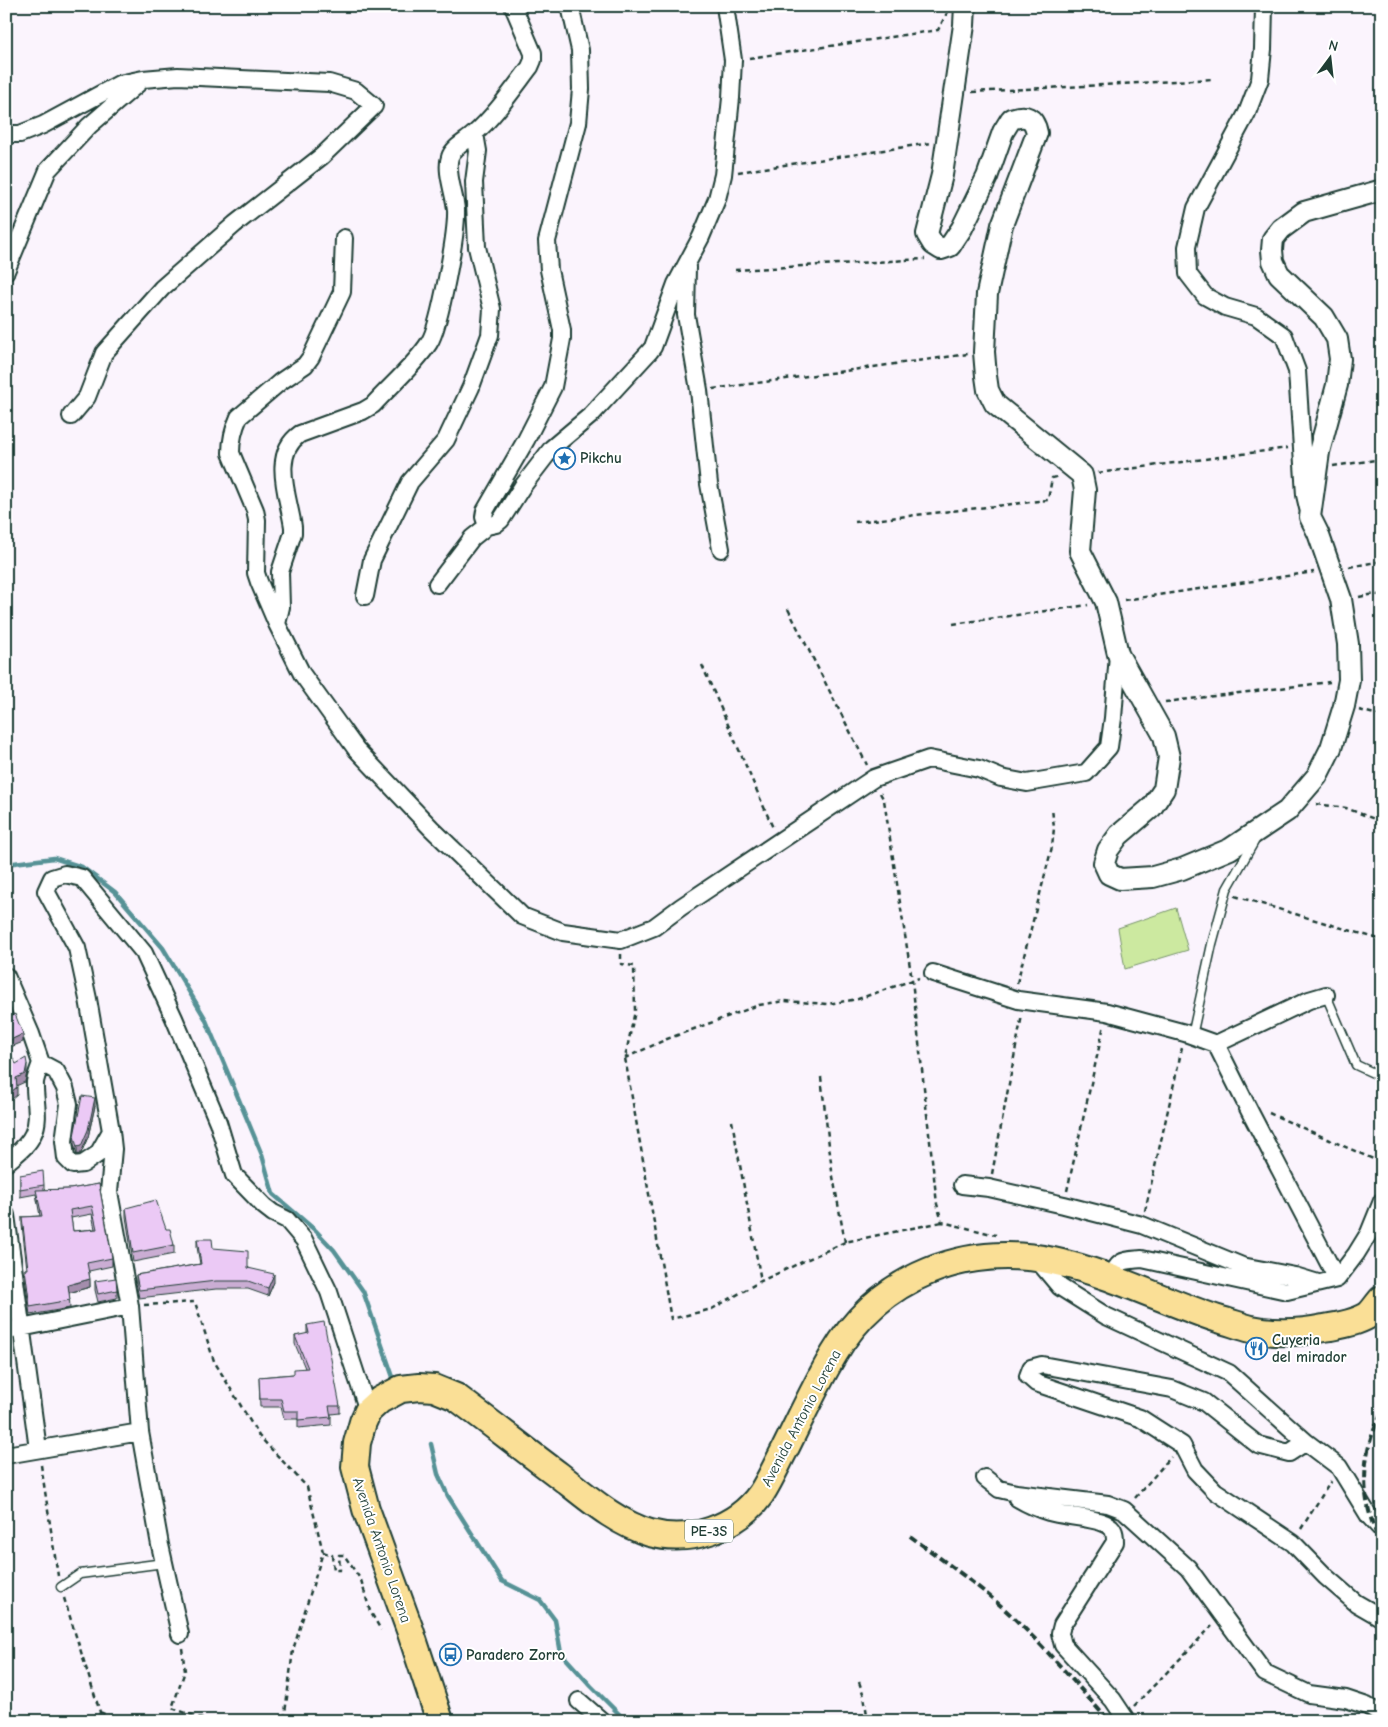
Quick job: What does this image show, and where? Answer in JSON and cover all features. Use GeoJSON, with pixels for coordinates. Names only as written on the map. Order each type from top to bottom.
{"type":"FeatureCollection","features":[{"type":"Feature","properties":{"kind":"highway","name":"Avenida Antonio Lorena"},"geometry":{"type":"LineString","coordinates":[[440,1721],[410,1630],[366,1509],[355,1467],[357,1443],[368,1411],[380,1400],[401,1389],[419,1386],[434,1388],[456,1397],[589,1499],[636,1528],[653,1534],[680,1536],[704,1533],[743,1513],[768,1482],[832,1356],[852,1328],[875,1304],[905,1282],[925,1272],[971,1259],[1006,1256],[1035,1257],[1066,1264],[1111,1279],[1200,1313],[1250,1329],[1284,1332],[1307,1331],[1339,1326],[1369,1315],[1382,1299]]}},
{"type":"Feature","properties":{"kind":"street"},"geometry":{"type":"LineString","coordinates":[[277,624],[281,606],[280,572],[293,533],[284,477],[284,461],[287,449],[294,438],[300,434],[363,411],[373,405],[430,342],[445,284],[455,225],[456,210],[448,166],[449,158],[453,151],[475,134],[530,67],[533,60],[533,53],[513,6]]}},
{"type":"Feature","properties":{"kind":"street"},"geometry":{"type":"LineString","coordinates":[[487,526],[484,517],[485,511],[526,440],[553,387],[562,339],[562,330],[549,270],[547,241],[578,123],[581,89],[580,50],[570,6]]}},
{"type":"Feature","properties":{"kind":"street"},"geometry":{"type":"LineString","coordinates":[[437,584],[472,538],[487,526],[496,524],[501,520],[522,487],[552,448],[590,416],[653,347],[672,293],[701,237],[717,199],[723,175],[733,60],[725,6]]}},
{"type":"Feature","properties":{"kind":"street"},"geometry":{"type":"LineString","coordinates":[[965,6],[964,25],[942,175],[927,234],[933,244],[941,249],[950,246],[962,228],[987,177],[1003,132],[1011,119],[1019,116],[1027,117],[1036,124],[1037,133],[1002,225],[987,294],[984,352],[988,390],[995,404],[1082,475],[1085,490],[1080,551],[1106,602],[1118,654],[1164,736],[1170,757],[1164,789],[1152,807],[1119,834],[1108,850],[1104,863],[1109,874],[1120,879],[1153,877],[1182,869],[1230,849],[1288,810],[1317,776],[1331,748],[1344,706],[1349,680],[1348,644],[1341,599],[1310,517],[1304,494],[1297,371],[1284,336],[1256,316],[1225,307],[1206,296],[1188,274],[1186,248],[1196,208],[1247,113],[1260,79],[1264,6]]}},
{"type":"Feature","properties":{"kind":"street"},"geometry":{"type":"LineString","coordinates":[[6,134],[20,134],[43,125],[96,98],[113,87],[143,79],[178,76],[329,83],[356,90],[374,106],[322,156],[236,224],[162,288],[104,353],[87,397],[71,416]]}},
{"type":"Feature","properties":{"kind":"street"},"geometry":{"type":"LineString","coordinates":[[6,271],[48,170],[89,126],[143,79]]}},
{"type":"Feature","properties":{"kind":"street"},"geometry":{"type":"LineString","coordinates":[[365,596],[372,560],[410,482],[446,440],[470,387],[490,335],[492,309],[477,247],[474,182],[478,152],[475,134]]}},
{"type":"Feature","properties":{"kind":"street"},"geometry":{"type":"LineString","coordinates":[[1310,517],[1319,452],[1337,385],[1340,359],[1337,339],[1324,317],[1279,274],[1273,261],[1273,239],[1281,229],[1304,212],[1382,190]]}},
{"type":"Feature","properties":{"kind":"street"},"geometry":{"type":"LineString","coordinates":[[344,238],[342,292],[311,357],[305,364],[239,417],[235,425],[231,453],[256,510],[256,573],[277,624],[302,674],[356,749],[431,828],[522,916],[563,932],[621,940],[654,927],[874,778],[929,760],[979,769],[1001,778],[1027,783],[1086,773],[1109,747],[1118,654]]}},
{"type":"Feature","properties":{"kind":"street"},"geometry":{"type":"LineString","coordinates":[[687,262],[686,315],[699,390],[710,484],[721,549]]}},
{"type":"Feature","properties":{"kind":"street"},"geometry":{"type":"LineString","coordinates":[[180,1634],[164,1563],[140,1432],[133,1364],[130,1306],[109,1192],[114,1149],[111,1131],[90,1009],[77,948],[46,891],[52,878],[65,874],[82,878],[144,953],[218,1122],[234,1176],[264,1206],[287,1220],[304,1240],[329,1292],[368,1411]]}},
{"type":"Feature","properties":{"kind":"street"},"geometry":{"type":"LineString","coordinates":[[933,973],[1018,1000],[1107,1012],[1188,1034],[1216,1044],[1337,1279]]}},
{"type":"Feature","properties":{"kind":"street"},"geometry":{"type":"LineString","coordinates":[[6,976],[31,1034],[41,1063],[35,1083],[36,1126],[33,1134],[22,1149],[6,1163]]}},
{"type":"Feature","properties":{"kind":"street"},"geometry":{"type":"LineString","coordinates":[[1216,1044],[1309,1000],[1326,996]]}},
{"type":"Feature","properties":{"kind":"street"},"geometry":{"type":"LineString","coordinates":[[41,1063],[56,1071],[65,1088],[69,1104],[64,1141],[66,1158],[69,1162],[78,1165],[83,1164],[98,1154],[111,1131]]}},
{"type":"Feature","properties":{"kind":"street"},"geometry":{"type":"LineString","coordinates":[[962,1185],[990,1188],[1064,1204],[1142,1225],[1242,1266],[1295,1276],[1318,1283]]}},
{"type":"Feature","properties":{"kind":"street"},"geometry":{"type":"LineString","coordinates":[[1111,1279],[1115,1266],[1124,1261],[1142,1259],[1286,1291],[1337,1279],[1369,1233],[1382,1201]]}},
{"type":"Feature","properties":{"kind":"street"},"geometry":{"type":"LineString","coordinates":[[6,1215],[23,1328],[38,1449]]}},
{"type":"Feature","properties":{"kind":"street"},"geometry":{"type":"LineString","coordinates":[[1035,1257],[1060,1287],[1106,1316],[1229,1373],[1338,1468],[1369,1516],[1382,1530]]}},
{"type":"Feature","properties":{"kind":"street"},"geometry":{"type":"LineString","coordinates":[[6,1331],[130,1306]]}},
{"type":"Feature","properties":{"kind":"street"},"geometry":{"type":"LineString","coordinates":[[1306,1442],[1289,1453],[1258,1446],[1204,1402],[1172,1389],[1042,1365],[1031,1368],[1028,1376],[1036,1383],[1140,1418],[1182,1445],[1195,1470],[1215,1491],[1292,1544],[1326,1578],[1356,1603],[1382,1618]]}},
{"type":"Feature","properties":{"kind":"street"},"geometry":{"type":"LineString","coordinates":[[6,1455],[140,1432]]}},
{"type":"Feature","properties":{"kind":"street"},"geometry":{"type":"LineString","coordinates":[[985,1478],[999,1488],[1016,1493],[1108,1504],[1124,1510],[1188,1568],[1265,1673],[1309,1694],[1346,1699],[1367,1706],[1382,1715]]}},
{"type":"Feature","properties":{"kind":"street"},"geometry":{"type":"LineString","coordinates":[[1016,1493],[1017,1498],[1026,1504],[1050,1513],[1094,1520],[1110,1527],[1115,1535],[1115,1542],[1062,1625],[1060,1633],[1063,1645],[1113,1700],[1126,1718]]}},
{"type":"Feature","properties":{"kind":"street"},"geometry":{"type":"LineString","coordinates":[[579,1701],[602,1721]]}},
{"type":"Feature","properties":{"kind":"lane"},"geometry":{"type":"LineString","coordinates":[[1188,1034],[1227,889],[1262,827]]}},
{"type":"Feature","properties":{"kind":"lane"},"geometry":{"type":"LineString","coordinates":[[1326,996],[1356,1065],[1382,1077]]}},
{"type":"Feature","properties":{"kind":"lane"},"geometry":{"type":"LineString","coordinates":[[61,1587],[80,1574],[164,1563]]}},
{"type":"Feature","properties":{"kind":"path"},"geometry":{"type":"LineString","coordinates":[[733,60],[938,30],[951,6]]}},
{"type":"Feature","properties":{"kind":"path"},"geometry":{"type":"LineString","coordinates":[[953,93],[1213,79]]}},
{"type":"Feature","properties":{"kind":"path"},"geometry":{"type":"LineString","coordinates":[[723,175],[947,141]]}},
{"type":"Feature","properties":{"kind":"path"},"geometry":{"type":"LineString","coordinates":[[735,270],[925,259],[941,249]]}},
{"type":"Feature","properties":{"kind":"path"},"geometry":{"type":"LineString","coordinates":[[699,390],[984,352]]}},
{"type":"Feature","properties":{"kind":"path"},"geometry":{"type":"LineString","coordinates":[[1317,468],[1382,459]]}},
{"type":"Feature","properties":{"kind":"path"},"geometry":{"type":"LineString","coordinates":[[953,624],[1382,561]]}},
{"type":"Feature","properties":{"kind":"path"},"geometry":{"type":"LineString","coordinates":[[1341,599],[1375,594],[1382,596]]}},
{"type":"Feature","properties":{"kind":"path"},"geometry":{"type":"LineString","coordinates":[[788,609],[884,800],[912,980],[937,1204],[942,1222]]}},
{"type":"Feature","properties":{"kind":"path"},"geometry":{"type":"LineString","coordinates":[[702,665],[779,841]]}},
{"type":"Feature","properties":{"kind":"path"},"geometry":{"type":"LineString","coordinates":[[1147,704],[1349,680]]}},
{"type":"Feature","properties":{"kind":"path"},"geometry":{"type":"LineString","coordinates":[[1344,706],[1382,716]]}},
{"type":"Feature","properties":{"kind":"path"},"geometry":{"type":"LineString","coordinates":[[1296,801],[1346,808],[1382,822]]}},
{"type":"Feature","properties":{"kind":"path"},"geometry":{"type":"LineString","coordinates":[[1226,894],[1382,940]]}},
{"type":"Feature","properties":{"kind":"path"},"geometry":{"type":"LineString","coordinates":[[621,940],[621,964],[634,966],[635,1011],[625,1058],[671,1319],[712,1309],[761,1281],[845,1242],[942,1222],[997,1235],[1006,1256]]}},
{"type":"Feature","properties":{"kind":"path"},"geometry":{"type":"LineString","coordinates":[[625,1058],[667,1039],[758,1005],[784,1001],[828,1004],[858,999],[933,973]]}},
{"type":"Feature","properties":{"kind":"path"},"geometry":{"type":"LineString","coordinates":[[1064,1204],[1107,1012]]}},
{"type":"Feature","properties":{"kind":"path"},"geometry":{"type":"LineString","coordinates":[[1142,1225],[1188,1034]]}},
{"type":"Feature","properties":{"kind":"path"},"geometry":{"type":"LineString","coordinates":[[821,1077],[832,1171],[845,1242]]}},
{"type":"Feature","properties":{"kind":"path"},"geometry":{"type":"LineString","coordinates":[[1250,1112],[1270,1113],[1382,1163]]}},
{"type":"Feature","properties":{"kind":"path"},"geometry":{"type":"LineString","coordinates":[[732,1121],[761,1281]]}},
{"type":"Feature","properties":{"kind":"path"},"geometry":{"type":"LineString","coordinates":[[130,1306],[195,1302],[214,1361],[259,1436],[306,1487],[323,1552],[294,1650],[284,1721]]}},
{"type":"Feature","properties":{"kind":"path"},"geometry":{"type":"LineString","coordinates":[[1292,1544],[1338,1468]]}},
{"type":"Feature","properties":{"kind":"path"},"geometry":{"type":"LineString","coordinates":[[323,1552],[332,1554],[334,1570],[340,1570],[339,1556],[344,1555],[361,1580],[370,1611],[381,1630]]}},
{"type":"Feature","properties":{"kind":"path"},"geometry":{"type":"LineString","coordinates":[[1126,1718],[1222,1616]]}},
{"type":"Feature","properties":{"kind":"path"},"geometry":{"type":"LineString","coordinates":[[180,1634],[185,1671],[172,1708],[208,1721]]}},
{"type":"Feature","properties":{"kind":"path"},"geometry":{"type":"LineString","coordinates":[[859,1682],[864,1696],[868,1721]]}},
{"type":"Feature","properties":{"kind":"path"},"geometry":{"type":"LineString","coordinates":[[98,1721],[100,1712],[120,1721]]}},
{"type":"Feature","properties":{"kind":"green space"},"geometry":{"type":"Polygon","coordinates":[[[1176,908],[1188,950],[1125,969],[1118,928],[1176,908]]]}},
{"type":"Feature","properties":{"kind":"building"},"geometry":{"type":"Polygon","coordinates":[[[15,1014],[23,1034],[6,1042],[6,1020],[15,1014]]]}},
{"type":"Feature","properties":{"kind":"building"},"geometry":{"type":"Polygon","coordinates":[[[6,1045],[16,1064],[26,1058],[27,1064],[25,1074],[16,1078],[17,1087],[6,1096],[6,1045]]]}},
{"type":"Feature","properties":{"kind":"building"},"geometry":{"type":"Polygon","coordinates":[[[82,1096],[95,1098],[88,1130],[81,1146],[77,1147],[74,1136],[82,1096]]]}},
{"type":"Feature","properties":{"kind":"building"},"geometry":{"type":"Polygon","coordinates":[[[43,1171],[44,1185],[20,1189],[20,1175],[43,1171]]]}},
{"type":"Feature","properties":{"kind":"building"},"geometry":{"type":"Polygon","coordinates":[[[99,1184],[112,1258],[87,1263],[90,1279],[68,1285],[70,1300],[30,1307],[25,1269],[28,1269],[22,1217],[42,1216],[36,1190],[70,1189],[99,1184]],[[92,1206],[70,1210],[73,1231],[97,1229],[92,1206]]]}},
{"type":"Feature","properties":{"kind":"building"},"geometry":{"type":"Polygon","coordinates":[[[156,1200],[166,1229],[170,1229],[174,1245],[133,1253],[126,1208],[156,1200]]]}},
{"type":"Feature","properties":{"kind":"building"},"geometry":{"type":"Polygon","coordinates":[[[197,1239],[212,1239],[213,1248],[248,1251],[248,1268],[274,1274],[268,1288],[248,1281],[216,1281],[139,1290],[136,1275],[201,1264],[197,1239]]]}},
{"type":"Feature","properties":{"kind":"building"},"geometry":{"type":"Polygon","coordinates":[[[116,1278],[117,1290],[98,1294],[95,1281],[116,1278]]]}},
{"type":"Feature","properties":{"kind":"building"},"geometry":{"type":"Polygon","coordinates":[[[6,1283],[10,1312],[6,1313],[6,1283]]]}},
{"type":"Feature","properties":{"kind":"building"},"geometry":{"type":"Polygon","coordinates":[[[324,1322],[340,1406],[329,1406],[331,1417],[298,1420],[298,1411],[284,1411],[281,1399],[260,1399],[259,1377],[294,1374],[294,1369],[308,1368],[295,1336],[309,1333],[307,1325],[324,1322]]]}},
{"type":"Feature","properties":{"kind":"waterway"},"geometry":{"type":"LineString","coordinates":[[6,864],[54,858],[82,867],[115,892],[163,948],[205,1018],[262,1155],[273,1194],[316,1231],[334,1250],[363,1291],[393,1377]]}},
{"type":"Feature","properties":{"kind":"waterway"},"geometry":{"type":"LineString","coordinates":[[431,1444],[438,1474],[448,1496],[502,1581],[540,1600],[555,1620],[561,1653],[626,1721]]}},
{"type":"Feature","properties":{"kind":"railway"},"geometry":{"type":"LineString","coordinates":[[1382,1413],[1369,1445],[1365,1479],[1369,1513],[1382,1545]]}},
{"type":"Feature","properties":{"kind":"railway"},"geometry":{"type":"LineString","coordinates":[[910,1536],[968,1579],[1015,1619],[1043,1647],[1109,1721]]}},
{"type":"Feature","properties":{"kind":"place","name":"Pikchu"},"geometry":{"type":"Point","coordinates":[564,458]}},
{"type":"Feature","properties":{"kind":"place","name":"Cuyeria del mirador"},"geometry":{"type":"Point","coordinates":[1256,1349]}},
{"type":"Feature","properties":{"kind":"place","name":"Paradero Zorro"},"geometry":{"type":"Point","coordinates":[450,1655]}}]}
